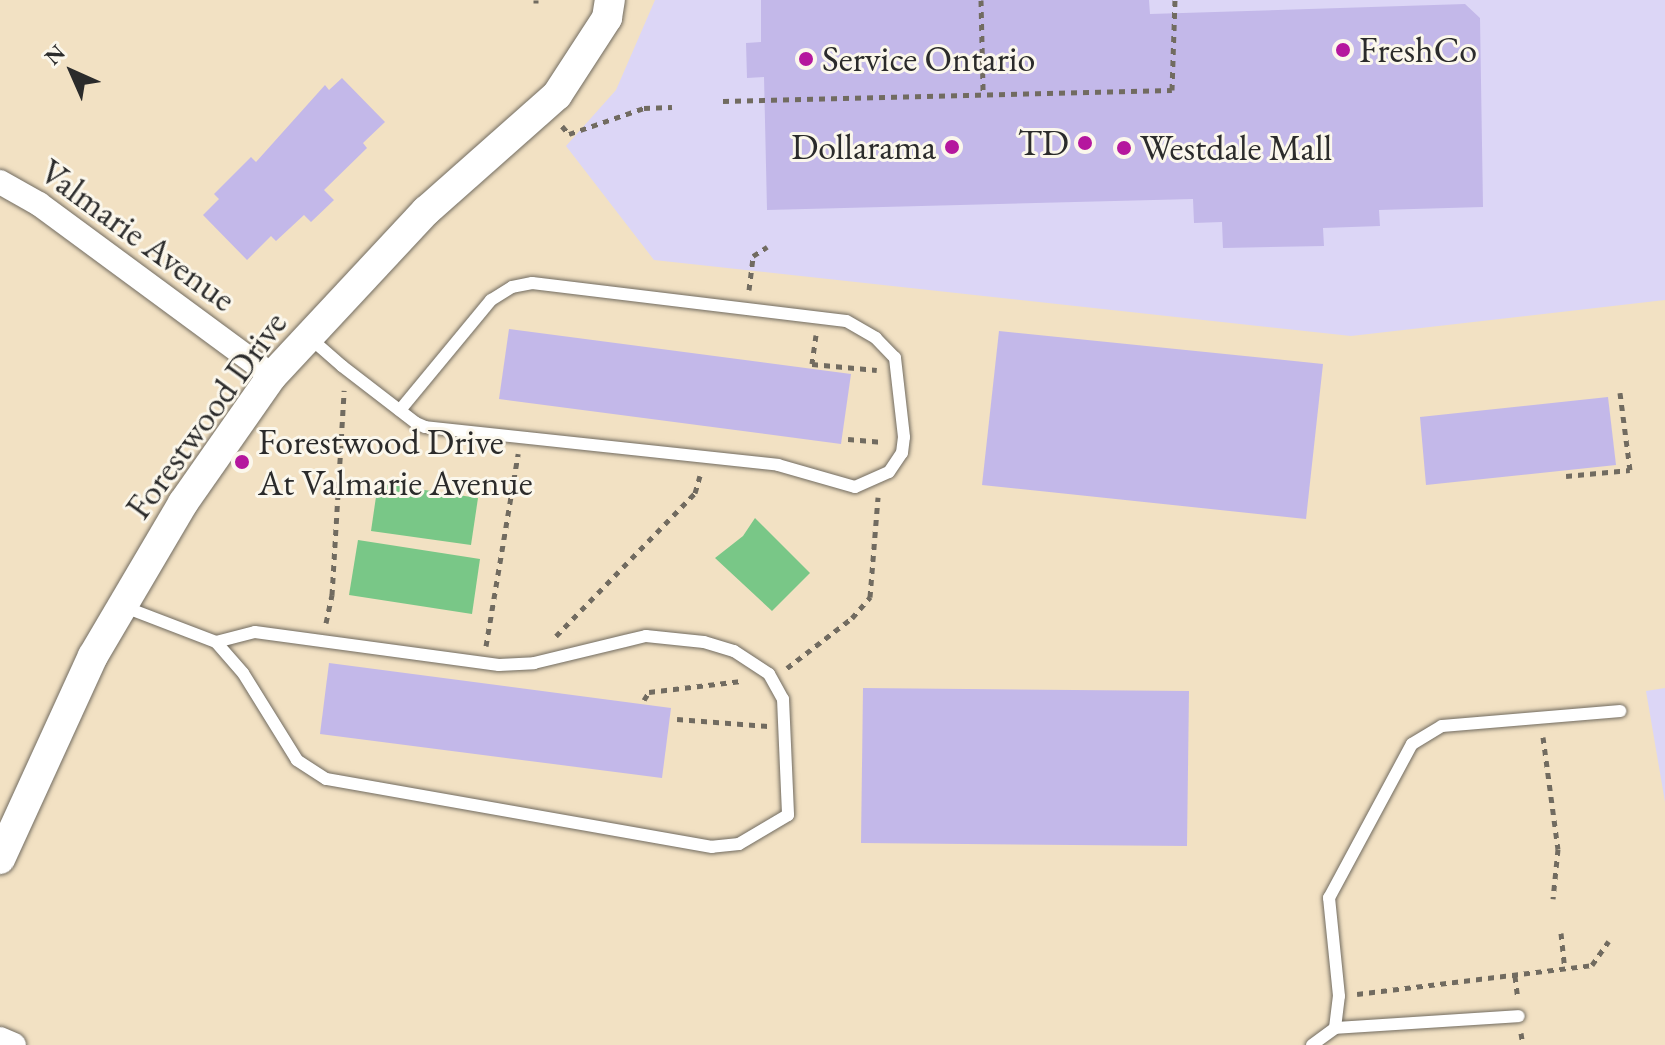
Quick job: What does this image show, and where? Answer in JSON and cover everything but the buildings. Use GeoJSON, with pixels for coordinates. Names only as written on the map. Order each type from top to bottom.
{"type":"FeatureCollection","features":[{"type":"Feature","properties":{"kind":"street","name":"Forestwood Drive"},"geometry":{"type":"LineString","coordinates":[[0,859],[74,690],[183,503],[272,376],[426,211],[544,109],[588,51],[607,18],[610,0]]}},
{"type":"Feature","properties":{"kind":"street","name":"Valmarie Avenue"},"geometry":{"type":"LineString","coordinates":[[0,182],[39,204],[272,376]]}},
{"type":"Feature","properties":{"kind":"street"},"geometry":{"type":"LineString","coordinates":[[0,1039],[14,1045]]}},
{"type":"Feature","properties":{"kind":"lane"},"geometry":{"type":"LineString","coordinates":[[307,336],[346,369],[400,410],[425,427],[789,467],[847,487],[872,483],[896,463],[904,437],[899,366],[867,332],[819,315],[523,284],[501,292],[481,310],[400,410]]}},
{"type":"Feature","properties":{"kind":"lane"},"geometry":{"type":"LineString","coordinates":[[122,606],[216,642],[243,673],[297,760],[314,775],[712,847],[739,844],[788,815],[783,699],[769,674],[734,651],[704,642],[646,636],[534,663],[484,663],[255,632],[216,642]]}},
{"type":"Feature","properties":{"kind":"lane"},"geometry":{"type":"LineString","coordinates":[[1335,1028],[1339,996],[1329,898],[1412,744],[1442,726],[1620,711]]}},
{"type":"Feature","properties":{"kind":"lane"},"geometry":{"type":"LineString","coordinates":[[1312,1045],[1335,1028],[1519,1016]]}},
{"type":"Feature","properties":{"kind":"path"},"geometry":{"type":"LineString","coordinates":[[981,0],[983,91]]}},
{"type":"Feature","properties":{"kind":"path"},"geometry":{"type":"LineString","coordinates":[[723,101],[983,91],[1172,90],[1175,0]]}},
{"type":"Feature","properties":{"kind":"path"},"geometry":{"type":"LineString","coordinates":[[544,109],[569,134],[644,108],[672,107]]}},
{"type":"Feature","properties":{"kind":"path"},"geometry":{"type":"LineString","coordinates":[[749,291],[753,256],[767,247]]}},
{"type":"Feature","properties":{"kind":"path"},"geometry":{"type":"LineString","coordinates":[[819,315],[812,364],[876,370],[899,366]]}},
{"type":"Feature","properties":{"kind":"path"},"geometry":{"type":"LineString","coordinates":[[322,640],[332,595],[346,369]]}},
{"type":"Feature","properties":{"kind":"path"},"geometry":{"type":"LineString","coordinates":[[1566,476],[1630,470],[1620,393]]}},
{"type":"Feature","properties":{"kind":"path"},"geometry":{"type":"LineString","coordinates":[[484,663],[520,437]]}},
{"type":"Feature","properties":{"kind":"path"},"geometry":{"type":"LineString","coordinates":[[848,439],[886,442],[904,437]]}},
{"type":"Feature","properties":{"kind":"path"},"geometry":{"type":"LineString","coordinates":[[553,639],[695,493],[701,457]]}},
{"type":"Feature","properties":{"kind":"path"},"geometry":{"type":"LineString","coordinates":[[786,668],[852,618],[870,597],[879,495],[872,483]]}},
{"type":"Feature","properties":{"kind":"path"},"geometry":{"type":"LineString","coordinates":[[486,647],[499,649]]}},
{"type":"Feature","properties":{"kind":"path"},"geometry":{"type":"LineString","coordinates":[[644,700],[649,692],[658,690],[744,680]]}},
{"type":"Feature","properties":{"kind":"path"},"geometry":{"type":"LineString","coordinates":[[1540,718],[1558,849],[1553,899]]}},
{"type":"Feature","properties":{"kind":"path"},"geometry":{"type":"LineString","coordinates":[[677,719],[785,728]]}},
{"type":"Feature","properties":{"kind":"path"},"geometry":{"type":"LineString","coordinates":[[1561,933],[1565,969]]}},
{"type":"Feature","properties":{"kind":"path"},"geometry":{"type":"LineString","coordinates":[[1339,996],[1592,965],[1609,941]]}},
{"type":"Feature","properties":{"kind":"shaded area"},"geometry":{"type":"Polygon","coordinates":[[[655,0],[1665,0],[1665,300],[1351,336],[654,260],[566,146],[616,90],[655,0]]]}},
{"type":"Feature","properties":{"kind":"shaded area"},"geometry":{"type":"Polygon","coordinates":[[[1665,688],[1665,802],[1646,691],[1665,688]]]}},
{"type":"Feature","properties":{"kind":"green space"},"geometry":{"type":"Polygon","coordinates":[[[378,483],[478,498],[471,545],[371,531],[378,483]]]}},
{"type":"Feature","properties":{"kind":"green space"},"geometry":{"type":"Polygon","coordinates":[[[755,518],[810,573],[772,611],[715,558],[743,536],[755,518]]]}},
{"type":"Feature","properties":{"kind":"green space"},"geometry":{"type":"Polygon","coordinates":[[[358,540],[480,559],[472,614],[349,595],[358,540]]]}},
{"type":"Feature","properties":{"kind":"place","name":"FreshCo"},"geometry":{"type":"Point","coordinates":[1343,50]}},
{"type":"Feature","properties":{"kind":"place","name":"Service Ontario"},"geometry":{"type":"Point","coordinates":[806,59]}},
{"type":"Feature","properties":{"kind":"place","name":"TD"},"geometry":{"type":"Point","coordinates":[1085,143]}},
{"type":"Feature","properties":{"kind":"place","name":"Dollarama"},"geometry":{"type":"Point","coordinates":[952,147]}},
{"type":"Feature","properties":{"kind":"place","name":"Westdale Mall"},"geometry":{"type":"Point","coordinates":[1124,148]}},
{"type":"Feature","properties":{"kind":"place","name":"Forestwood Drive At Valmarie Avenue"},"geometry":{"type":"Point","coordinates":[242,462]}}]}
